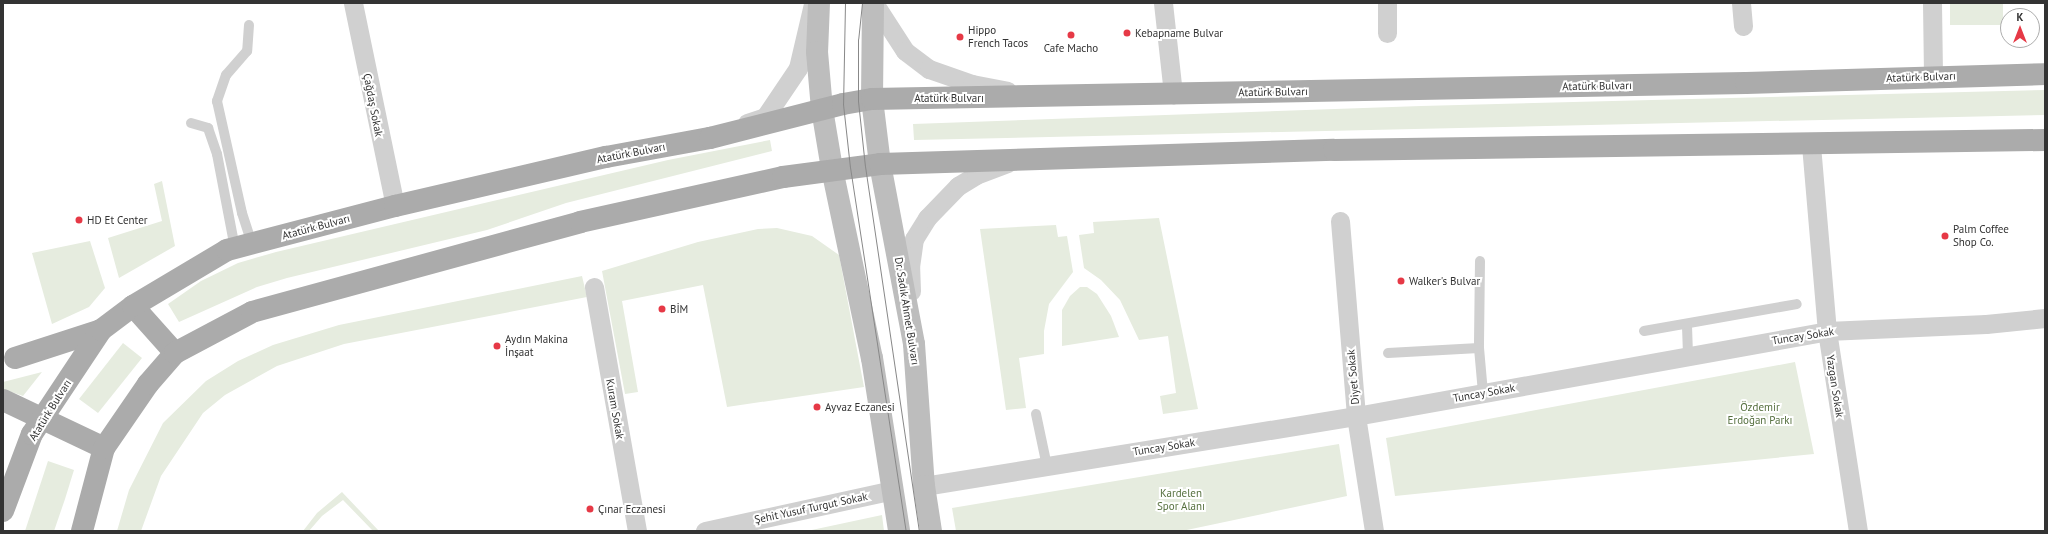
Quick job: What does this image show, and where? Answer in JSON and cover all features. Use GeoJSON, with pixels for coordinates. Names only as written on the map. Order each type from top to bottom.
{"type":"FeatureCollection","features":[{"type":"Feature","properties":{"kind":"main road"},"geometry":{"type":"LineString","coordinates":[[819,3],[818,52],[822,109],[832,169],[872,358],[899,531]]}},
{"type":"Feature","properties":{"kind":"main road","name":"Dr. Sadık Ahmet Bulvarı"},"geometry":{"type":"LineString","coordinates":[[874,3],[872,99],[880,164],[914,344],[924,486],[931,531]]}},
{"type":"Feature","properties":{"kind":"main road","name":"Atatürk Bulvarı"},"geometry":{"type":"LineString","coordinates":[[3,511],[32,434],[101,330],[133,306],[227,250],[395,206],[606,157],[710,138],[822,109],[872,99],[1746,83],[1933,76],[2045,74]]}},
{"type":"Feature","properties":{"kind":"main road"},"geometry":{"type":"LineString","coordinates":[[82,531],[104,448],[148,384],[175,354],[260,310],[580,222],[783,177],[832,169],[880,164],[1011,162],[1334,150],[1811,145],[2045,140]]}},
{"type":"Feature","properties":{"kind":"main road"},"geometry":{"type":"LineString","coordinates":[[133,306],[175,354]]}},
{"type":"Feature","properties":{"kind":"main road"},"geometry":{"type":"LineString","coordinates":[[9,360],[101,330]]}},
{"type":"Feature","properties":{"kind":"main road"},"geometry":{"type":"LineString","coordinates":[[3,400],[104,448]]}},
{"type":"Feature","properties":{"kind":"street","name":"Çağdaş Sokak"},"geometry":{"type":"LineString","coordinates":[[353,3],[395,206]]}},
{"type":"Feature","properties":{"kind":"street"},"geometry":{"type":"LineString","coordinates":[[710,138],[765,117],[798,68],[813,3]]}},
{"type":"Feature","properties":{"kind":"street"},"geometry":{"type":"LineString","coordinates":[[874,3],[905,51],[929,70],[972,84],[1044,97]]}},
{"type":"Feature","properties":{"kind":"street"},"geometry":{"type":"LineString","coordinates":[[1163,3],[1173,94]]}},
{"type":"Feature","properties":{"kind":"street"},"geometry":{"type":"LineString","coordinates":[[1387,3],[1387,33]]}},
{"type":"Feature","properties":{"kind":"street"},"geometry":{"type":"LineString","coordinates":[[1742,3],[1743,26]]}},
{"type":"Feature","properties":{"kind":"street"},"geometry":{"type":"LineString","coordinates":[[1932,3],[1933,76]]}},
{"type":"Feature","properties":{"kind":"street","name":"Yazgan Sokak"},"geometry":{"type":"LineString","coordinates":[[1811,145],[1827,331],[1858,531]]}},
{"type":"Feature","properties":{"kind":"street"},"geometry":{"type":"LineString","coordinates":[[914,344],[910,267],[914,240],[927,218],[958,186],[976,175],[1011,162]]}},
{"type":"Feature","properties":{"kind":"street","name":"Diyet Sokak"},"geometry":{"type":"LineString","coordinates":[[1340,221],[1356,416],[1374,531]]}},
{"type":"Feature","properties":{"kind":"street","name":"Kuram Sokak"},"geometry":{"type":"LineString","coordinates":[[594,287],[637,531]]}},
{"type":"Feature","properties":{"kind":"street","name":"Tuncay Sokak"},"geometry":{"type":"LineString","coordinates":[[924,486],[1356,416],[1827,331],[1986,324],[2045,318]]}},
{"type":"Feature","properties":{"kind":"street","name":"Şehit Yusuf Turgut Sokak"},"geometry":{"type":"LineString","coordinates":[[705,531],[893,490]]}},
{"type":"Feature","properties":{"kind":"lane"},"geometry":{"type":"LineString","coordinates":[[244,246],[242,213],[217,101],[226,75],[247,51],[249,24]]}},
{"type":"Feature","properties":{"kind":"lane"},"geometry":{"type":"LineString","coordinates":[[191,122],[208,128],[211,135],[244,246]]}},
{"type":"Feature","properties":{"kind":"lane"},"geometry":{"type":"LineString","coordinates":[[1480,261],[1479,348],[1483,393]]}},
{"type":"Feature","properties":{"kind":"lane"},"geometry":{"type":"LineString","coordinates":[[1644,331],[1687,326],[1797,304]]}},
{"type":"Feature","properties":{"kind":"lane"},"geometry":{"type":"LineString","coordinates":[[1687,326],[1688,356]]}},
{"type":"Feature","properties":{"kind":"lane"},"geometry":{"type":"LineString","coordinates":[[1388,354],[1479,348]]}},
{"type":"Feature","properties":{"kind":"lane"},"geometry":{"type":"LineString","coordinates":[[1036,414],[1047,466]]}},
{"type":"Feature","properties":{"kind":"green space"},"geometry":{"type":"Polygon","coordinates":[[[1950,3],[2003,3],[2003,8],[2000,8],[2000,25],[1950,25],[1950,3]]]}},
{"type":"Feature","properties":{"kind":"green space"},"geometry":{"type":"Polygon","coordinates":[[[2045,90],[2045,115],[914,140],[913,124],[1421,106],[2045,90]]]}},
{"type":"Feature","properties":{"kind":"green space"},"geometry":{"type":"Polygon","coordinates":[[[770,140],[772,151],[566,203],[487,230],[287,278],[257,287],[179,322],[168,304],[201,281],[238,263],[276,252],[668,160],[770,140]]]}},
{"type":"Feature","properties":{"kind":"green space"},"geometry":{"type":"Polygon","coordinates":[[[162,181],[175,246],[119,278],[108,238],[162,221],[154,184],[162,181]]]}},
{"type":"Feature","properties":{"kind":"green space"},"geometry":{"type":"Polygon","coordinates":[[[1159,218],[1198,409],[1163,414],[1160,396],[1176,393],[1168,336],[1139,340],[1120,300],[1101,280],[1084,268],[1079,235],[1094,233],[1093,222],[1159,218]]]}},
{"type":"Feature","properties":{"kind":"green space"},"geometry":{"type":"Polygon","coordinates":[[[1056,225],[1058,237],[1067,236],[1073,272],[1049,304],[1044,331],[1044,354],[1019,358],[1026,408],[1006,410],[980,229],[1056,225]]]}},
{"type":"Feature","properties":{"kind":"green space"},"geometry":{"type":"Polygon","coordinates":[[[777,228],[812,236],[839,255],[864,387],[727,407],[703,285],[622,301],[638,392],[625,394],[602,271],[698,242],[758,229],[777,228]]]}},
{"type":"Feature","properties":{"kind":"green space"},"geometry":{"type":"Polygon","coordinates":[[[90,241],[105,288],[89,307],[52,324],[32,253],[90,241]]]}},
{"type":"Feature","properties":{"kind":"green space"},"geometry":{"type":"Polygon","coordinates":[[[582,276],[587,297],[344,344],[277,366],[225,395],[203,413],[161,476],[141,531],[117,531],[129,490],[163,423],[206,381],[238,361],[273,345],[339,325],[582,276]]]}},
{"type":"Feature","properties":{"kind":"green space"},"geometry":{"type":"Polygon","coordinates":[[[1080,287],[1087,287],[1097,294],[1111,316],[1119,337],[1062,346],[1062,310],[1070,296],[1080,287]]]}},
{"type":"Feature","properties":{"kind":"green space"},"geometry":{"type":"Polygon","coordinates":[[[123,343],[142,358],[98,413],[79,399],[123,343]]]}},
{"type":"Feature","properties":{"kind":"green space","name":"Özdemir Erdoğan Parkı"},"geometry":{"type":"Polygon","coordinates":[[[1795,362],[1814,454],[1395,496],[1386,438],[1795,362]]]}},
{"type":"Feature","properties":{"kind":"green space"},"geometry":{"type":"Polygon","coordinates":[[[42,372],[23,396],[3,389],[3,382],[42,372]]]}},
{"type":"Feature","properties":{"kind":"green space","name":"Kardelen Spor Alanı"},"geometry":{"type":"Polygon","coordinates":[[[1339,444],[1347,496],[1182,531],[956,531],[952,508],[1339,444]]]}},
{"type":"Feature","properties":{"kind":"green space"},"geometry":{"type":"Polygon","coordinates":[[[48,461],[74,470],[65,499],[54,531],[25,531],[48,461]]]}},
{"type":"Feature","properties":{"kind":"green space"},"geometry":{"type":"Polygon","coordinates":[[[342,492],[379,531],[373,531],[343,500],[322,516],[309,531],[303,531],[317,513],[342,492]]]}},
{"type":"Feature","properties":{"kind":"green space"},"geometry":{"type":"Polygon","coordinates":[[[882,515],[884,531],[807,531],[882,515]]]}},
{"type":"Feature","properties":{"kind":"tram line"},"geometry":{"type":"LineString","coordinates":[[845,3],[843,104],[850,167],[906,531]]}},
{"type":"Feature","properties":{"kind":"tram line"},"geometry":{"type":"LineString","coordinates":[[862,3],[858,39],[858,101],[865,166],[919,531]]}},
{"type":"Feature","properties":{"kind":"place","name":"Kebapname Bulvar"},"geometry":{"type":"Point","coordinates":[1127,33]}},
{"type":"Feature","properties":{"kind":"place","name":"Cafe Macho"},"geometry":{"type":"Point","coordinates":[1071,35]}},
{"type":"Feature","properties":{"kind":"place","name":"Hippo French Tacos"},"geometry":{"type":"Point","coordinates":[960,37]}},
{"type":"Feature","properties":{"kind":"place","name":"HD Et Center"},"geometry":{"type":"Point","coordinates":[79,220]}},
{"type":"Feature","properties":{"kind":"place","name":"Palm Coffee Shop Co."},"geometry":{"type":"Point","coordinates":[1945,236]}},
{"type":"Feature","properties":{"kind":"place","name":"Walker's Bulvar"},"geometry":{"type":"Point","coordinates":[1401,281]}},
{"type":"Feature","properties":{"kind":"place","name":"BİM"},"geometry":{"type":"Point","coordinates":[662,309]}},
{"type":"Feature","properties":{"kind":"place","name":"Aydın Makina İnşaat"},"geometry":{"type":"Point","coordinates":[497,346]}},
{"type":"Feature","properties":{"kind":"place","name":"Ayvaz Eczanesi"},"geometry":{"type":"Point","coordinates":[817,407]}},
{"type":"Feature","properties":{"kind":"place","name":"Çınar Eczanesi"},"geometry":{"type":"Point","coordinates":[590,509]}}]}
